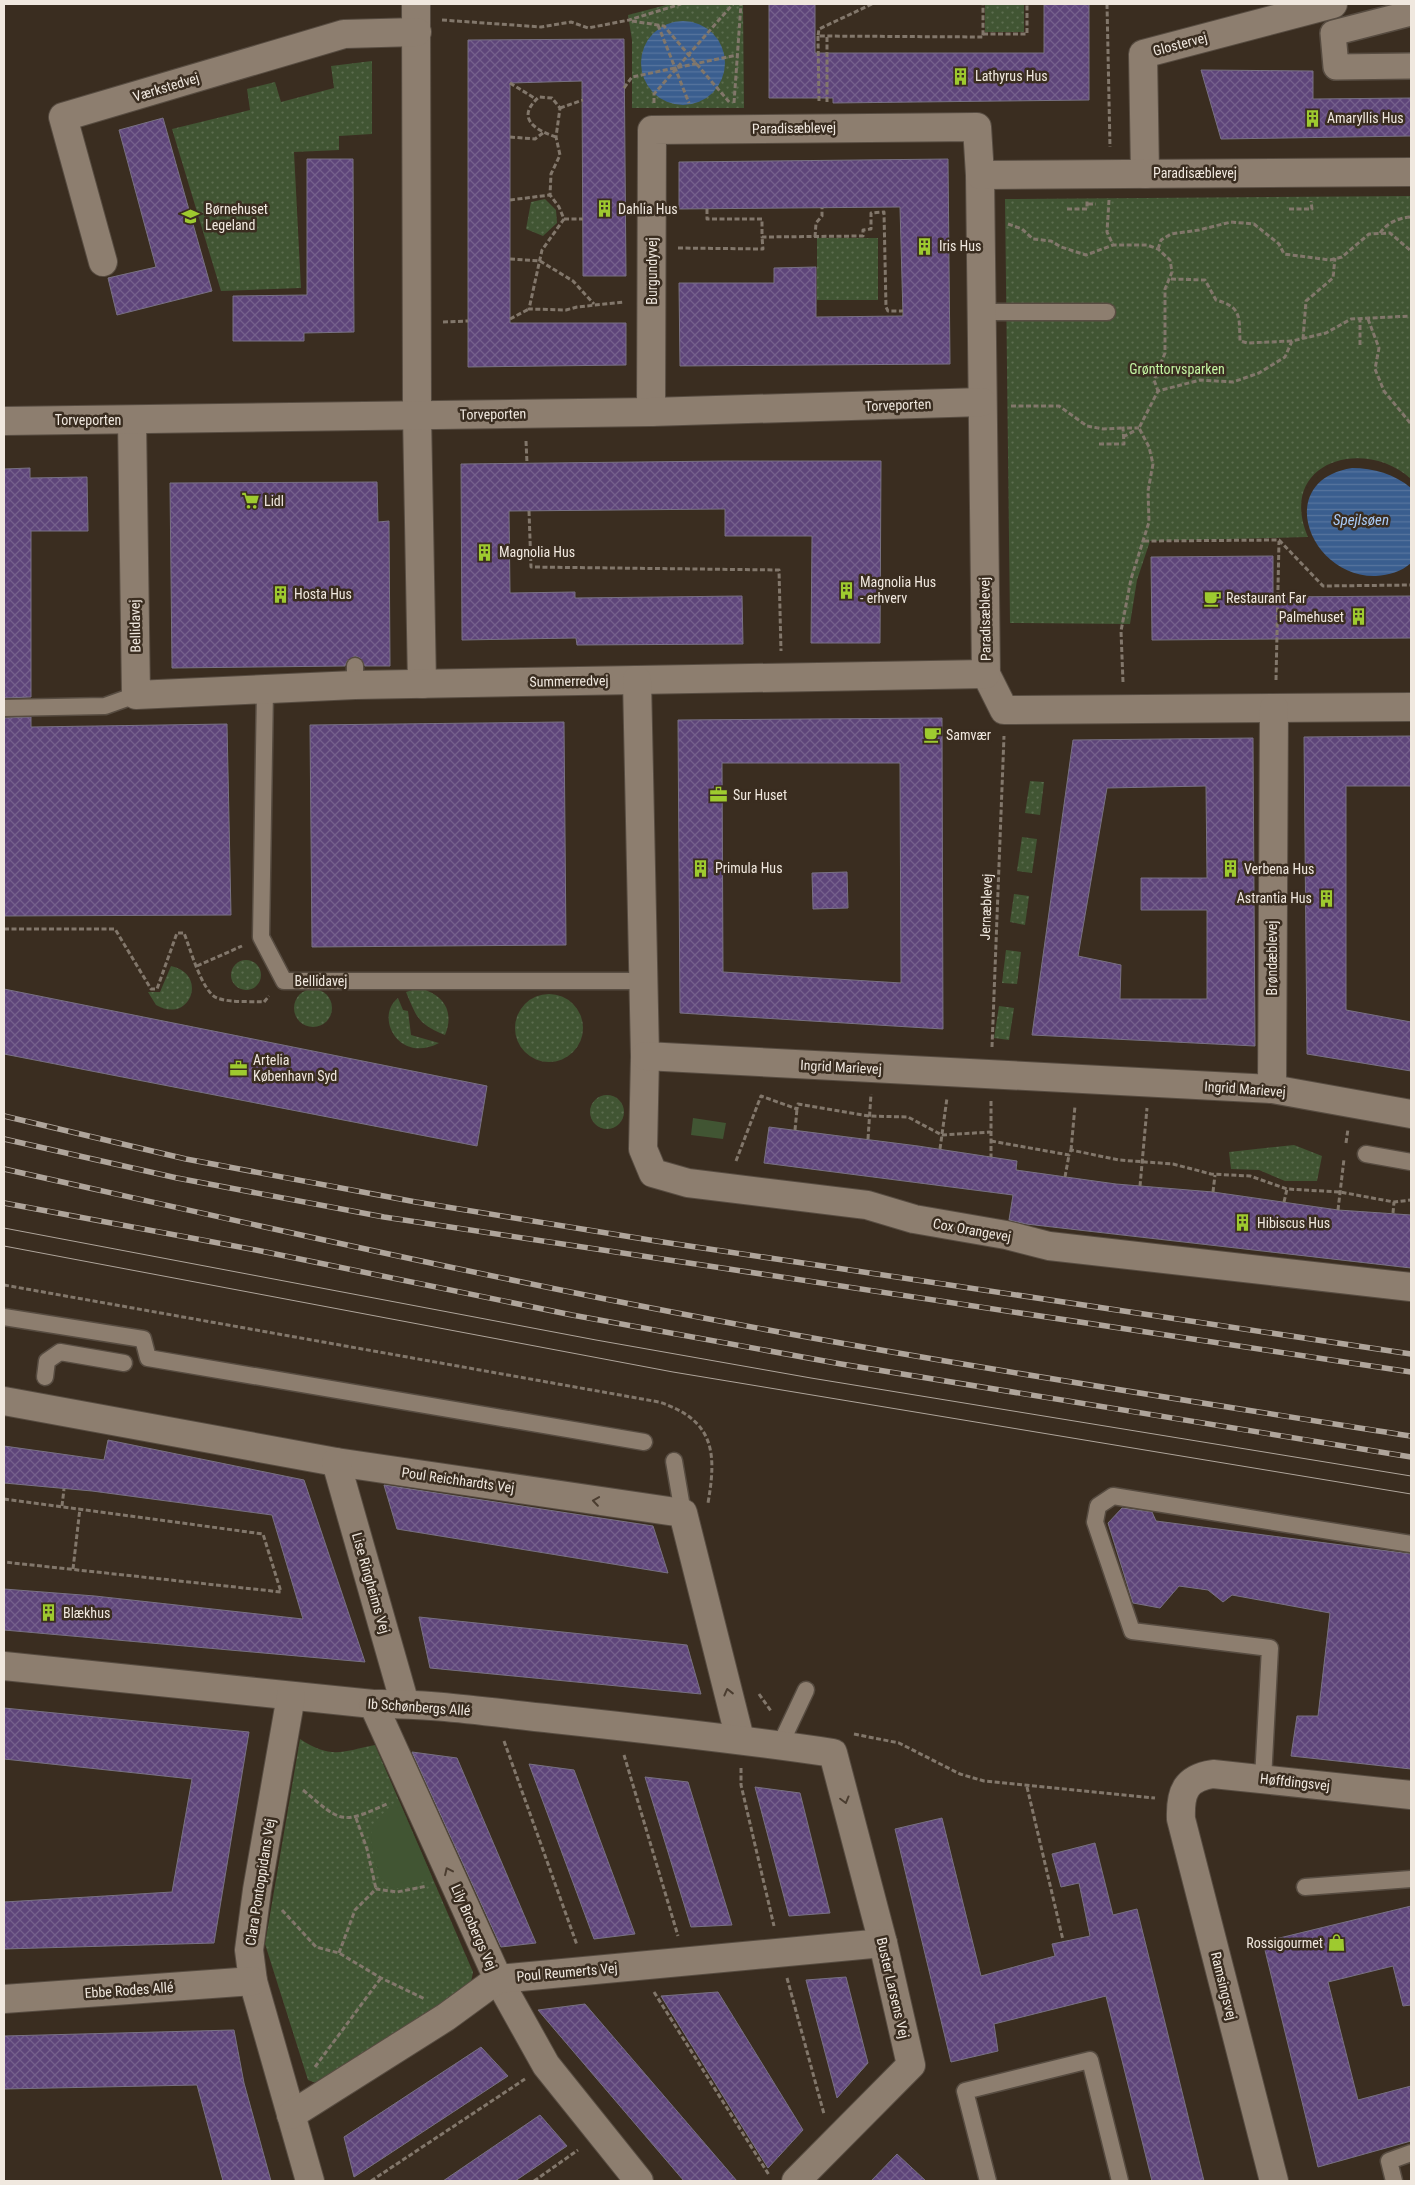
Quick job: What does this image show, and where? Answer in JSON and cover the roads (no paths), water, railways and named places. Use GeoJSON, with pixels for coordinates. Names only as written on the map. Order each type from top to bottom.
{"type":"FeatureCollection","features":[{"type":"Feature","properties":{"kind":"street","name":"Glostervej"},"geometry":{"type":"LineString","coordinates":[[1145,174],[1143,54],[1333,4]]}},
{"type":"Feature","properties":{"kind":"street"},"geometry":{"type":"LineString","coordinates":[[1411,13],[1333,33],[1336,67],[1411,66]]}},
{"type":"Feature","properties":{"kind":"street"},"geometry":{"type":"LineString","coordinates":[[136,695],[265,689],[355,676],[422,684],[417,415],[416,19]]}},
{"type":"Feature","properties":{"kind":"street","name":"Værkstedvej"},"geometry":{"type":"LineString","coordinates":[[103,262],[64,117],[344,34],[416,19]]}},
{"type":"Feature","properties":{"kind":"street","name":"Paradisæblevej"},"geometry":{"type":"LineString","coordinates":[[652,130],[977,127],[980,175],[986,674],[1004,710],[1411,707]]}},
{"type":"Feature","properties":{"kind":"street","name":"Burgundyvej"},"geometry":{"type":"LineString","coordinates":[[651,412],[652,130]]}},
{"type":"Feature","properties":{"kind":"street","name":"Paradisæblevej"},"geometry":{"type":"LineString","coordinates":[[980,175],[1411,172]]}},
{"type":"Feature","properties":{"kind":"street","name":"Torveporten"},"geometry":{"type":"LineString","coordinates":[[4,421],[651,412],[982,402]]}},
{"type":"Feature","properties":{"kind":"street","name":"Bellidavej"},"geometry":{"type":"LineString","coordinates":[[132,420],[136,695]]}},
{"type":"Feature","properties":{"kind":"street","name":"Summerredvej"},"geometry":{"type":"LineString","coordinates":[[422,684],[986,674]]}},
{"type":"Feature","properties":{"kind":"street"},"geometry":{"type":"LineString","coordinates":[[637,680],[645,1056]]}},
{"type":"Feature","properties":{"kind":"street","name":"Brøndæblevej"},"geometry":{"type":"LineString","coordinates":[[1272,1089],[1274,708]]}},
{"type":"Feature","properties":{"kind":"street","name":"Ingrid Marievej"},"geometry":{"type":"LineString","coordinates":[[645,1056],[1272,1089],[1411,1114]]}},
{"type":"Feature","properties":{"kind":"street","name":"Cox Orangevej"},"geometry":{"type":"LineString","coordinates":[[645,1056],[643,1149],[653,1173],[688,1183],[867,1205],[914,1219],[1006,1235],[1049,1246],[1411,1287]]}},
{"type":"Feature","properties":{"kind":"street","name":"Poul Reichhardts Vej"},"geometry":{"type":"LineString","coordinates":[[4,1401],[336,1462],[683,1513]]}},
{"type":"Feature","properties":{"kind":"street","name":"Lise Ringheims Vej"},"geometry":{"type":"LineString","coordinates":[[336,1462],[406,1704]]}},
{"type":"Feature","properties":{"kind":"street"},"geometry":{"type":"LineString","coordinates":[[683,1513],[740,1739]]}},
{"type":"Feature","properties":{"kind":"street","name":"Ib Schønbergs Allé"},"geometry":{"type":"LineString","coordinates":[[4,1666],[373,1704],[406,1704],[494,1713],[740,1739],[833,1753]]}},
{"type":"Feature","properties":{"kind":"street","name":"Clara Pontoppidans Vej"},"geometry":{"type":"LineString","coordinates":[[291,1696],[257,1890],[249,1950],[253,1981],[310,2181]]}},
{"type":"Feature","properties":{"kind":"street","name":"Lily Brobergs Vej"},"geometry":{"type":"LineString","coordinates":[[373,1704],[498,1979],[546,2065],[639,2181]]}},
{"type":"Feature","properties":{"kind":"street","name":"Buster Larsens Vej"},"geometry":{"type":"LineString","coordinates":[[796,2181],[911,2065],[883,1943],[833,1753]]}},
{"type":"Feature","properties":{"kind":"street","name":"Høffdingsvej"},"geometry":{"type":"LineString","coordinates":[[1182,1796],[1201,1776],[1207,1775],[1263,1779],[1411,1797]]}},
{"type":"Feature","properties":{"kind":"street","name":"Ramsingsvej"},"geometry":{"type":"LineString","coordinates":[[1182,1796],[1181,1819],[1274,2181]]}},
{"type":"Feature","properties":{"kind":"street","name":"Poul Reumerts Vej"},"geometry":{"type":"LineString","coordinates":[[291,2115],[446,2017],[498,1979],[883,1943]]}},
{"type":"Feature","properties":{"kind":"street","name":"Ebbe Rodes Allé"},"geometry":{"type":"LineString","coordinates":[[4,2000],[253,1981]]}},
{"type":"Feature","properties":{"kind":"lane"},"geometry":{"type":"LineString","coordinates":[[982,312],[1107,312]]}},
{"type":"Feature","properties":{"kind":"lane","name":"Bellidavej"},"geometry":{"type":"LineString","coordinates":[[265,689],[261,937],[284,981],[643,981]]}},
{"type":"Feature","properties":{"kind":"lane"},"geometry":{"type":"LineString","coordinates":[[4,708],[105,706],[136,695]]}},
{"type":"Feature","properties":{"kind":"lane"},"geometry":{"type":"LineString","coordinates":[[1366,1154],[1411,1162]]}},
{"type":"Feature","properties":{"kind":"lane"},"geometry":{"type":"LineString","coordinates":[[4,1317],[143,1339],[148,1358],[644,1442]]}},
{"type":"Feature","properties":{"kind":"lane"},"geometry":{"type":"LineString","coordinates":[[45,1377],[48,1361],[60,1352],[124,1363]]}},
{"type":"Feature","properties":{"kind":"lane"},"geometry":{"type":"LineString","coordinates":[[674,1461],[683,1513]]}},
{"type":"Feature","properties":{"kind":"lane"},"geometry":{"type":"LineString","coordinates":[[1263,1779],[1270,1648],[1132,1631],[1095,1522],[1098,1506],[1113,1496],[1411,1544]]}},
{"type":"Feature","properties":{"kind":"lane"},"geometry":{"type":"LineString","coordinates":[[780,1745],[806,1690]]}},
{"type":"Feature","properties":{"kind":"lane"},"geometry":{"type":"LineString","coordinates":[[1305,1887],[1411,1879]]}},
{"type":"Feature","properties":{"kind":"lane"},"geometry":{"type":"LineString","coordinates":[[988,2181],[965,2091],[1090,2060],[1120,2181]]}},
{"type":"Feature","properties":{"kind":"lane"},"geometry":{"type":"LineString","coordinates":[[1394,2181],[1389,2161],[1411,2154]]}},
{"type":"Feature","properties":{"kind":"water"},"geometry":{"type":"Polygon","coordinates":[[[683,21],[699,24],[713,33],[722,47],[725,63],[722,79],[713,93],[699,102],[683,105],[667,102],[653,93],[644,79],[641,63],[644,47],[653,33],[667,24],[683,21]]]}},
{"type":"Feature","properties":{"kind":"water","name":"Spejlsøen"},"geometry":{"type":"Polygon","coordinates":[[[1352,468],[1368,469],[1383,473],[1398,479],[1411,488],[1411,563],[1399,571],[1376,576],[1353,572],[1333,562],[1318,546],[1309,528],[1307,508],[1313,491],[1327,476],[1352,468]]]}},
{"type":"Feature","properties":{"kind":"tram line"},"geometry":{"type":"LineString","coordinates":[[4,1228],[596,1340],[811,1378],[1411,1476]]}},
{"type":"Feature","properties":{"kind":"tram line"},"geometry":{"type":"LineString","coordinates":[[4,1246],[673,1372],[1411,1494]]}},
{"type":"Feature","properties":{"kind":"railway"},"geometry":{"type":"LineString","coordinates":[[4,1116],[186,1159],[416,1202],[656,1241],[1411,1354]]}},
{"type":"Feature","properties":{"kind":"railway"},"geometry":{"type":"LineString","coordinates":[[4,1139],[177,1178],[384,1217],[1411,1372]]}},
{"type":"Feature","properties":{"kind":"railway"},"geometry":{"type":"LineString","coordinates":[[4,1169],[453,1268],[628,1304],[963,1364],[1411,1436]]}},
{"type":"Feature","properties":{"kind":"railway"},"geometry":{"type":"LineString","coordinates":[[4,1203],[256,1250],[572,1315],[841,1364],[1411,1457]]}},
{"type":"Feature","properties":{"kind":"place","name":"Lathyrus Hus"},"geometry":{"type":"Point","coordinates":[961,76]}},
{"type":"Feature","properties":{"kind":"place","name":"Amaryllis Hus"},"geometry":{"type":"Point","coordinates":[1313,118]}},
{"type":"Feature","properties":{"kind":"place","name":"Dahlia Hus"},"geometry":{"type":"Point","coordinates":[604,209]}},
{"type":"Feature","properties":{"kind":"place","name":"Børnehuset Legeland"},"geometry":{"type":"Point","coordinates":[191,217]}},
{"type":"Feature","properties":{"kind":"place","name":"Iris Hus"},"geometry":{"type":"Point","coordinates":[925,246]}},
{"type":"Feature","properties":{"kind":"place","name":"Lidl"},"geometry":{"type":"Point","coordinates":[250,501]}},
{"type":"Feature","properties":{"kind":"place","name":"Magnolia Hus"},"geometry":{"type":"Point","coordinates":[485,552]}},
{"type":"Feature","properties":{"kind":"place","name":"Magnolia Hus - erhverv"},"geometry":{"type":"Point","coordinates":[846,590]}},
{"type":"Feature","properties":{"kind":"place","name":"Hosta Hus"},"geometry":{"type":"Point","coordinates":[280,594]}},
{"type":"Feature","properties":{"kind":"place","name":"Restaurant Far"},"geometry":{"type":"Point","coordinates":[1212,598]}},
{"type":"Feature","properties":{"kind":"place","name":"Palmehuset"},"geometry":{"type":"Point","coordinates":[1358,617]}},
{"type":"Feature","properties":{"kind":"place","name":"Samvær"},"geometry":{"type":"Point","coordinates":[932,735]}},
{"type":"Feature","properties":{"kind":"place","name":"Sur Huset"},"geometry":{"type":"Point","coordinates":[719,795]}},
{"type":"Feature","properties":{"kind":"place","name":"Primula Hus"},"geometry":{"type":"Point","coordinates":[701,868]}},
{"type":"Feature","properties":{"kind":"place","name":"Verbena Hus"},"geometry":{"type":"Point","coordinates":[1230,869]}},
{"type":"Feature","properties":{"kind":"place","name":"Astrantia Hus"},"geometry":{"type":"Point","coordinates":[1326,898]}},
{"type":"Feature","properties":{"kind":"place","name":"Artelia København Syd"},"geometry":{"type":"Point","coordinates":[239,1068]}},
{"type":"Feature","properties":{"kind":"place","name":"Hibiscus Hus"},"geometry":{"type":"Point","coordinates":[1243,1223]}},
{"type":"Feature","properties":{"kind":"place","name":"Blækhus"},"geometry":{"type":"Point","coordinates":[49,1613]}},
{"type":"Feature","properties":{"kind":"place","name":"Rossigourmet"},"geometry":{"type":"Point","coordinates":[1337,1943]}},
{"type":"Feature","properties":{"kind":"park label","name":"Grønttorvsparken"},"geometry":{"type":"Point","coordinates":[1177,369]}}]}
